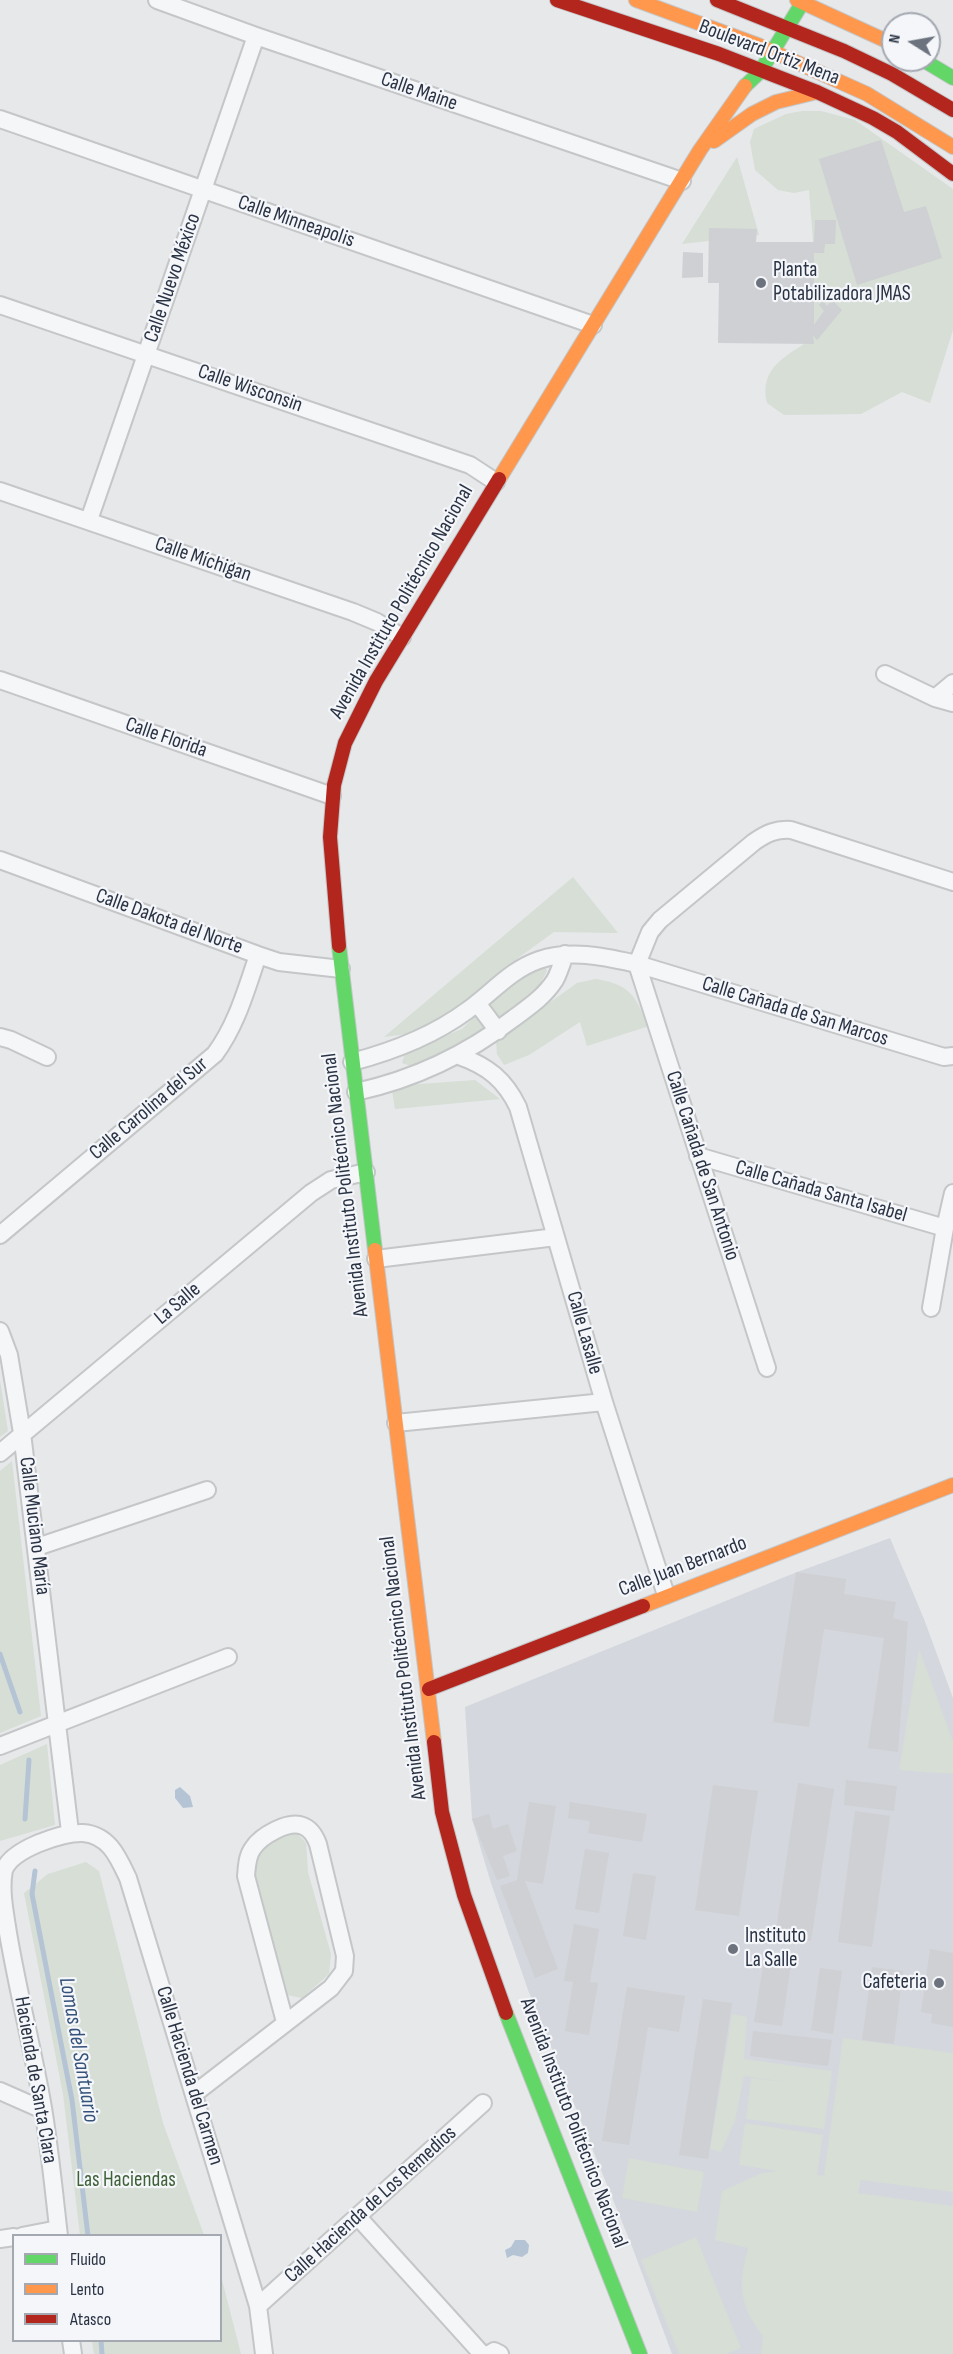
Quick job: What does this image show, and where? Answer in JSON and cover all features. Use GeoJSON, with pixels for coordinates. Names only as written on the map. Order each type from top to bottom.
{"type":"FeatureCollection","features":[{"type":"Feature","properties":{"kind":"main road","name":"Boulevard Ortiz Mena"},"geometry":{"type":"LineString","coordinates":[[557,0],[719,54],[760,72],[817,92],[897,132],[953,174]]}},
{"type":"Feature","properties":{"kind":"main road"},"geometry":{"type":"LineString","coordinates":[[636,0],[774,51],[867,94],[953,147]]}},
{"type":"Feature","properties":{"kind":"main road"},"geometry":{"type":"LineString","coordinates":[[717,0],[774,15],[788,27],[892,74],[953,110]]}},
{"type":"Feature","properties":{"kind":"main road","name":"Avenida Instituto Politécnico Nacional"},"geometry":{"type":"LineString","coordinates":[[640,2354],[492,1977],[464,1895],[442,1812],[341,969],[330,829],[332,796],[340,758],[355,719],[402,637],[700,150],[743,87],[760,72],[801,1]]}},
{"type":"Feature","properties":{"kind":"main road"},"geometry":{"type":"LineString","coordinates":[[801,1],[881,38]]}},
{"type":"Feature","properties":{"kind":"main road","name":"Avenida Instituto Politécnico Nacional"},"geometry":{"type":"LineString","coordinates":[[743,87],[747,66],[774,15]]}},
{"type":"Feature","properties":{"kind":"main road"},"geometry":{"type":"LineString","coordinates":[[700,150],[752,114],[776,102],[817,92]]}},
{"type":"Feature","properties":{"kind":"main road","name":"Calle Juan Bernardo"},"geometry":{"type":"LineString","coordinates":[[429,1689],[666,1595],[952,1489]]}},
{"type":"Feature","properties":{"kind":"street","name":"Calle Maine"},"geometry":{"type":"LineString","coordinates":[[157,0],[256,36],[682,180]]}},
{"type":"Feature","properties":{"kind":"street","name":"Calle Nuevo México"},"geometry":{"type":"LineString","coordinates":[[89,520],[256,36]]}},
{"type":"Feature","properties":{"kind":"street","name":"Calle Minneapolis"},"geometry":{"type":"LineString","coordinates":[[0,119],[593,325]]}},
{"type":"Feature","properties":{"kind":"street","name":"Calle Wisconsin"},"geometry":{"type":"LineString","coordinates":[[0,305],[470,465],[496,482]]}},
{"type":"Feature","properties":{"kind":"street","name":"Calle Míchigan"},"geometry":{"type":"LineString","coordinates":[[0,491],[353,612],[377,622],[402,637]]}},
{"type":"Feature","properties":{"kind":"street"},"geometry":{"type":"LineString","coordinates":[[885,674],[935,698],[953,703]]}},
{"type":"Feature","properties":{"kind":"street","name":"Calle Florida"},"geometry":{"type":"LineString","coordinates":[[0,680],[332,796]]}},
{"type":"Feature","properties":{"kind":"street"},"geometry":{"type":"LineString","coordinates":[[935,698],[953,683]]}},
{"type":"Feature","properties":{"kind":"street"},"geometry":{"type":"LineString","coordinates":[[638,964],[650,932],[660,920],[754,842],[778,829],[791,830],[953,882]]}},
{"type":"Feature","properties":{"kind":"street","name":"Calle Dakota del Norte"},"geometry":{"type":"LineString","coordinates":[[0,860],[279,962],[341,969]]}},
{"type":"Feature","properties":{"kind":"street"},"geometry":{"type":"LineString","coordinates":[[356,1092],[411,1078],[459,1056],[498,1031],[538,1000],[555,980],[565,954]]}},
{"type":"Feature","properties":{"kind":"street","name":"Calle Cañada de San Marcos"},"geometry":{"type":"LineString","coordinates":[[352,1062],[387,1053],[416,1041],[443,1027],[477,1003],[514,972],[539,960],[565,954],[596,955],[638,964],[944,1057],[953,1056]]}},
{"type":"Feature","properties":{"kind":"street","name":"Calle Carolina del Sur"},"geometry":{"type":"LineString","coordinates":[[0,1234],[215,1054],[228,1036],[237,1017],[258,955]]}},
{"type":"Feature","properties":{"kind":"street","name":"Calle Cañada de San Antonio"},"geometry":{"type":"LineString","coordinates":[[638,964],[767,1368]]}},
{"type":"Feature","properties":{"kind":"street"},"geometry":{"type":"LineString","coordinates":[[477,1003],[498,1031]]}},
{"type":"Feature","properties":{"kind":"street"},"geometry":{"type":"LineString","coordinates":[[0,1037],[47,1057]]}},
{"type":"Feature","properties":{"kind":"street","name":"Calle Lasalle"},"geometry":{"type":"LineString","coordinates":[[459,1056],[497,1075],[511,1093],[518,1107],[604,1402],[666,1595]]}},
{"type":"Feature","properties":{"kind":"street","name":"Calle Cañada Santa Isabel"},"geometry":{"type":"LineString","coordinates":[[698,1156],[945,1228]]}},
{"type":"Feature","properties":{"kind":"street","name":"La Salle"},"geometry":{"type":"LineString","coordinates":[[0,1453],[311,1193],[331,1180],[366,1172]]}},
{"type":"Feature","properties":{"kind":"street"},"geometry":{"type":"LineString","coordinates":[[931,1308],[953,1193]]}},
{"type":"Feature","properties":{"kind":"street"},"geometry":{"type":"LineString","coordinates":[[376,1259],[556,1237]]}},
{"type":"Feature","properties":{"kind":"street","name":"Calle Muciano María"},"geometry":{"type":"LineString","coordinates":[[0,1331],[9,1355],[22,1433],[70,1832]]}},
{"type":"Feature","properties":{"kind":"street"},"geometry":{"type":"LineString","coordinates":[[396,1423],[604,1402]]}},
{"type":"Feature","properties":{"kind":"street"},"geometry":{"type":"LineString","coordinates":[[37,1547],[207,1490]]}},
{"type":"Feature","properties":{"kind":"street"},"geometry":{"type":"LineString","coordinates":[[0,1746],[228,1657]]}},
{"type":"Feature","properties":{"kind":"street"},"geometry":{"type":"LineString","coordinates":[[194,2094],[331,1988],[344,1971],[345,1963],[318,1844],[313,1833],[304,1826],[297,1825],[269,1832],[252,1848],[246,1876],[285,2022]]}},
{"type":"Feature","properties":{"kind":"street"},"geometry":{"type":"LineString","coordinates":[[1,1891],[5,1867],[17,1853],[70,1832]]}},
{"type":"Feature","properties":{"kind":"street","name":"Calle Hacienda del Carmen"},"geometry":{"type":"LineString","coordinates":[[70,1832],[90,1834],[105,1840],[116,1854],[128,1878],[258,2306],[264,2354]]}},
{"type":"Feature","properties":{"kind":"street","name":"Hacienda de Santa Clara"},"geometry":{"type":"LineString","coordinates":[[1,1891],[44,2110],[58,2232]]}},
{"type":"Feature","properties":{"kind":"street"},"geometry":{"type":"LineString","coordinates":[[0,2091],[44,2110]]}},
{"type":"Feature","properties":{"kind":"street","name":"Calle Hacienda de Los Remedios"},"geometry":{"type":"LineString","coordinates":[[258,2306],[483,2103]]}},
{"type":"Feature","properties":{"kind":"street"},"geometry":{"type":"LineString","coordinates":[[358,2217],[482,2354]]}},
{"type":"Feature","properties":{"kind":"street"},"geometry":{"type":"LineString","coordinates":[[34,2234],[58,2232]]}},
{"type":"Feature","properties":{"kind":"street"},"geometry":{"type":"LineString","coordinates":[[489,2354],[494,2351],[500,2354]]}},
{"type":"Feature","properties":{"kind":"shaded area","name":"Instituto La Salle"},"geometry":{"type":"Polygon","coordinates":[[[890,1538],[924,1619],[953,1698],[953,2354],[672,2354],[633,2249],[528,1990],[491,1883],[472,1819],[465,1707],[792,1574],[890,1538]]]}},
{"type":"Feature","properties":{"kind":"green space"},"geometry":{"type":"Polygon","coordinates":[[[821,111],[855,120],[953,189],[953,330],[930,403],[902,392],[861,414],[784,415],[767,403],[766,391],[770,372],[783,358],[810,340],[814,253],[809,190],[794,193],[778,190],[755,170],[750,142],[754,129],[786,114],[821,111]]]}},
{"type":"Feature","properties":{"kind":"green space"},"geometry":{"type":"Polygon","coordinates":[[[737,157],[759,235],[682,244],[737,157]]]}},
{"type":"Feature","properties":{"kind":"green space"},"geometry":{"type":"Polygon","coordinates":[[[573,877],[618,933],[554,932],[518,958],[466,1004],[430,1031],[384,1037],[573,877]]]}},
{"type":"Feature","properties":{"kind":"green space"},"geometry":{"type":"Polygon","coordinates":[[[542,963],[547,971],[539,986],[503,1018],[452,1056],[416,1068],[402,1063],[405,1053],[462,1029],[497,995],[542,963]]]}},
{"type":"Feature","properties":{"kind":"green space"},"geometry":{"type":"Polygon","coordinates":[[[596,979],[617,985],[630,993],[649,1026],[587,1046],[580,1022],[529,1055],[504,1065],[497,1054],[496,1041],[577,983],[596,979]]]}},
{"type":"Feature","properties":{"kind":"green space"},"geometry":{"type":"Polygon","coordinates":[[[475,1080],[500,1099],[395,1109],[392,1090],[407,1085],[475,1080]]]}},
{"type":"Feature","properties":{"kind":"green space"},"geometry":{"type":"Polygon","coordinates":[[[0,1380],[8,1431],[0,1437],[0,1380]]]}},
{"type":"Feature","properties":{"kind":"green space"},"geometry":{"type":"Polygon","coordinates":[[[12,1461],[41,1716],[0,1733],[0,1471],[12,1461]]]}},
{"type":"Feature","properties":{"kind":"green space"},"geometry":{"type":"Polygon","coordinates":[[[919,1649],[953,1741],[953,1774],[899,1770],[919,1649]]]}},
{"type":"Feature","properties":{"kind":"green space"},"geometry":{"type":"Polygon","coordinates":[[[47,1744],[55,1825],[0,1841],[0,1765],[47,1744]]]}},
{"type":"Feature","properties":{"kind":"green space"},"geometry":{"type":"Polygon","coordinates":[[[297,1833],[306,1843],[308,1872],[331,1954],[329,1974],[302,1998],[282,1994],[250,1872],[256,1851],[267,1842],[297,1833]]]}},
{"type":"Feature","properties":{"kind":"green space","name":"Las Haciendas"},"geometry":{"type":"Polygon","coordinates":[[[86,1862],[99,1871],[163,2123],[204,2234],[80,2234],[63,2094],[24,1893],[48,1874],[86,1862]]]}},
{"type":"Feature","properties":{"kind":"green space"},"geometry":{"type":"Polygon","coordinates":[[[732,2014],[747,2017],[744,2059],[832,2071],[824,2129],[746,2119],[751,2078],[786,2082],[744,2076],[735,2121],[721,2152],[710,2149],[732,2014]]]}},
{"type":"Feature","properties":{"kind":"green space"},"geometry":{"type":"Polygon","coordinates":[[[843,2038],[953,2053],[953,2192],[861,2180],[858,2193],[953,2206],[953,2354],[761,2354],[763,2336],[749,2315],[743,2294],[743,2273],[748,2248],[715,2240],[722,2191],[762,2173],[777,2171],[739,2165],[745,2123],[823,2135],[817,2175],[828,2176],[824,2175],[843,2038]]]}},
{"type":"Feature","properties":{"kind":"green space"},"geometry":{"type":"Polygon","coordinates":[[[629,2158],[704,2172],[697,2212],[622,2198],[629,2158]]]}},
{"type":"Feature","properties":{"kind":"green space"},"geometry":{"type":"Polygon","coordinates":[[[696,2237],[741,2348],[726,2354],[679,2354],[641,2260],[696,2237]]]}},
{"type":"Feature","properties":{"kind":"green space"},"geometry":{"type":"Polygon","coordinates":[[[222,2280],[241,2354],[94,2354],[92,2342],[222,2342],[222,2280]]]}},
{"type":"Feature","properties":{"kind":"water"},"geometry":{"type":"Polygon","coordinates":[[[180,1787],[190,1796],[193,1807],[183,1808],[175,1798],[175,1790],[180,1787]]]}},
{"type":"Feature","properties":{"kind":"water"},"geometry":{"type":"Polygon","coordinates":[[[515,2240],[525,2240],[529,2245],[528,2253],[522,2257],[513,2255],[507,2258],[505,2250],[511,2247],[515,2240]]]}},
{"type":"Feature","properties":{"kind":"building","name":"Planta Potabilizadora JMAS"},"geometry":{"type":"Polygon","coordinates":[[[881,140],[904,212],[926,206],[942,258],[857,285],[819,159],[881,140]]]}},
{"type":"Feature","properties":{"kind":"building","name":"Planta Potabilizadora JMAS"},"geometry":{"type":"Polygon","coordinates":[[[815,220],[836,220],[835,244],[825,244],[824,253],[814,253],[814,325],[824,311],[819,305],[823,301],[827,306],[832,300],[842,310],[817,340],[813,335],[814,344],[718,343],[719,283],[708,283],[709,228],[757,229],[756,242],[814,242],[815,220]]]}},
{"type":"Feature","properties":{"kind":"building"},"geometry":{"type":"Polygon","coordinates":[[[683,252],[703,253],[703,277],[682,278],[683,252]]]}},
{"type":"Feature","properties":{"kind":"building"},"geometry":{"type":"Polygon","coordinates":[[[796,1572],[846,1579],[844,1594],[896,1602],[893,1618],[908,1622],[898,1752],[868,1748],[884,1638],[824,1629],[809,1727],[773,1722],[796,1572]]]}},
{"type":"Feature","properties":{"kind":"building"},"geometry":{"type":"Polygon","coordinates":[[[846,1780],[897,1786],[894,1811],[844,1805],[846,1780]]]}},
{"type":"Feature","properties":{"kind":"building"},"geometry":{"type":"Polygon","coordinates":[[[798,1783],[834,1789],[811,1941],[775,1936],[798,1783]]]}},
{"type":"Feature","properties":{"kind":"building"},"geometry":{"type":"Polygon","coordinates":[[[713,1785],[758,1791],[739,1916],[695,1910],[713,1785]]]}},
{"type":"Feature","properties":{"kind":"building"},"geometry":{"type":"Polygon","coordinates":[[[529,1802],[556,1806],[543,1884],[525,1881],[558,1969],[535,1978],[500,1886],[517,1880],[529,1802]]]}},
{"type":"Feature","properties":{"kind":"building"},"geometry":{"type":"Polygon","coordinates":[[[570,1802],[647,1814],[642,1842],[588,1833],[590,1821],[568,1818],[570,1802]]]}},
{"type":"Feature","properties":{"kind":"building"},"geometry":{"type":"Polygon","coordinates":[[[855,1811],[890,1816],[872,1947],[838,1942],[855,1811]]]}},
{"type":"Feature","properties":{"kind":"building"},"geometry":{"type":"Polygon","coordinates":[[[489,1814],[493,1829],[508,1824],[517,1851],[503,1856],[510,1876],[497,1880],[472,1819],[489,1814]]]}},
{"type":"Feature","properties":{"kind":"building"},"geometry":{"type":"Polygon","coordinates":[[[585,1849],[609,1853],[599,1913],[575,1909],[585,1849]]]}},
{"type":"Feature","properties":{"kind":"building"},"geometry":{"type":"Polygon","coordinates":[[[633,1873],[656,1876],[646,1940],[623,1936],[633,1873]]]}},
{"type":"Feature","properties":{"kind":"building"},"geometry":{"type":"Polygon","coordinates":[[[574,1924],[599,1929],[590,1982],[598,1983],[589,2035],[565,2031],[573,1982],[564,1981],[574,1924]]]}},
{"type":"Feature","properties":{"kind":"building","name":"Cafeteria"},"geometry":{"type":"Polygon","coordinates":[[[930,1949],[953,1953],[953,2027],[931,2023],[932,2014],[921,2012],[930,1949]]]}},
{"type":"Feature","properties":{"kind":"building"},"geometry":{"type":"Polygon","coordinates":[[[765,1953],[792,1957],[782,2026],[754,2022],[765,1953]]]}},
{"type":"Feature","properties":{"kind":"building"},"geometry":{"type":"Polygon","coordinates":[[[872,1967],[903,1971],[894,2044],[862,2040],[872,1967]]]}},
{"type":"Feature","properties":{"kind":"building"},"geometry":{"type":"Polygon","coordinates":[[[820,1968],[842,1971],[833,2034],[811,2030],[820,1968]]]}},
{"type":"Feature","properties":{"kind":"building"},"geometry":{"type":"Polygon","coordinates":[[[627,1987],[685,1996],[679,2032],[648,2027],[629,2145],[602,2141],[627,1987]]]}},
{"type":"Feature","properties":{"kind":"building"},"geometry":{"type":"Polygon","coordinates":[[[703,1999],[732,2003],[708,2159],[679,2155],[703,1999]]]}},
{"type":"Feature","properties":{"kind":"building"},"geometry":{"type":"Polygon","coordinates":[[[753,2031],[832,2040],[828,2066],[750,2056],[753,2031]]]}},
{"type":"Feature","properties":{"kind":"waterway","name":"Lomas del Santuario"},"geometry":{"type":"LineString","coordinates":[[0,1654],[20,1712]]}},
{"type":"Feature","properties":{"kind":"waterway","name":"Lomas del Santuario"},"geometry":{"type":"LineString","coordinates":[[25,1819],[29,1760]]}},
{"type":"Feature","properties":{"kind":"waterway","name":"Lomas del Santuario"},"geometry":{"type":"LineString","coordinates":[[35,1871],[32,1894],[72,2100],[88,2234]]}},
{"type":"Feature","properties":{"kind":"waterway","name":"Lomas del Santuario"},"geometry":{"type":"LineString","coordinates":[[101,2342],[102,2354]]}},
{"type":"Feature","properties":{"kind":"traffic: fast"},"geometry":{"type":"LineString","coordinates":[[745,86],[760,72],[804,0]]}},
{"type":"Feature","properties":{"kind":"traffic: fast"},"geometry":{"type":"LineString","coordinates":[[941,71],[953,78]]}},
{"type":"Feature","properties":{"kind":"traffic: fast"},"geometry":{"type":"LineString","coordinates":[[339,946],[375,1250]]}},
{"type":"Feature","properties":{"kind":"traffic: fast"},"geometry":{"type":"LineString","coordinates":[[506,2013],[640,2354]]}},
{"type":"Feature","properties":{"kind":"traffic: slow"},"geometry":{"type":"LineString","coordinates":[[636,0],[758,45],[867,94],[953,147]]}},
{"type":"Feature","properties":{"kind":"traffic: slow"},"geometry":{"type":"LineString","coordinates":[[797,0],[881,38]]}},
{"type":"Feature","properties":{"kind":"traffic: slow"},"geometry":{"type":"LineString","coordinates":[[499,479],[700,150],[745,86]]}},
{"type":"Feature","properties":{"kind":"traffic: slow"},"geometry":{"type":"LineString","coordinates":[[714,141],[752,114],[776,102],[817,92]]}},
{"type":"Feature","properties":{"kind":"traffic: slow"},"geometry":{"type":"LineString","coordinates":[[375,1250],[434,1742]]}},
{"type":"Feature","properties":{"kind":"traffic: slow"},"geometry":{"type":"LineString","coordinates":[[643,1606],[953,1485]]}},
{"type":"Feature","properties":{"kind":"traffic: jam"},"geometry":{"type":"LineString","coordinates":[[557,0],[719,54],[817,92],[897,132],[953,174]]}},
{"type":"Feature","properties":{"kind":"traffic: jam"},"geometry":{"type":"LineString","coordinates":[[717,0],[844,51],[892,74],[953,110]]}},
{"type":"Feature","properties":{"kind":"traffic: jam"},"geometry":{"type":"LineString","coordinates":[[339,946],[330,837],[334,785],[345,743],[376,681],[499,479]]}},
{"type":"Feature","properties":{"kind":"traffic: jam"},"geometry":{"type":"LineString","coordinates":[[429,1689],[643,1606]]}},
{"type":"Feature","properties":{"kind":"traffic: jam"},"geometry":{"type":"LineString","coordinates":[[434,1742],[442,1812],[464,1895],[506,2013]]}},
{"type":"Feature","properties":{"kind":"place","name":"Planta Potabilizadora JMAS"},"geometry":{"type":"Point","coordinates":[761,283]}},
{"type":"Feature","properties":{"kind":"place","name":"Instituto La Salle"},"geometry":{"type":"Point","coordinates":[733,1949]}},
{"type":"Feature","properties":{"kind":"place","name":"Cafeteria"},"geometry":{"type":"Point","coordinates":[939,1983]}}]}
